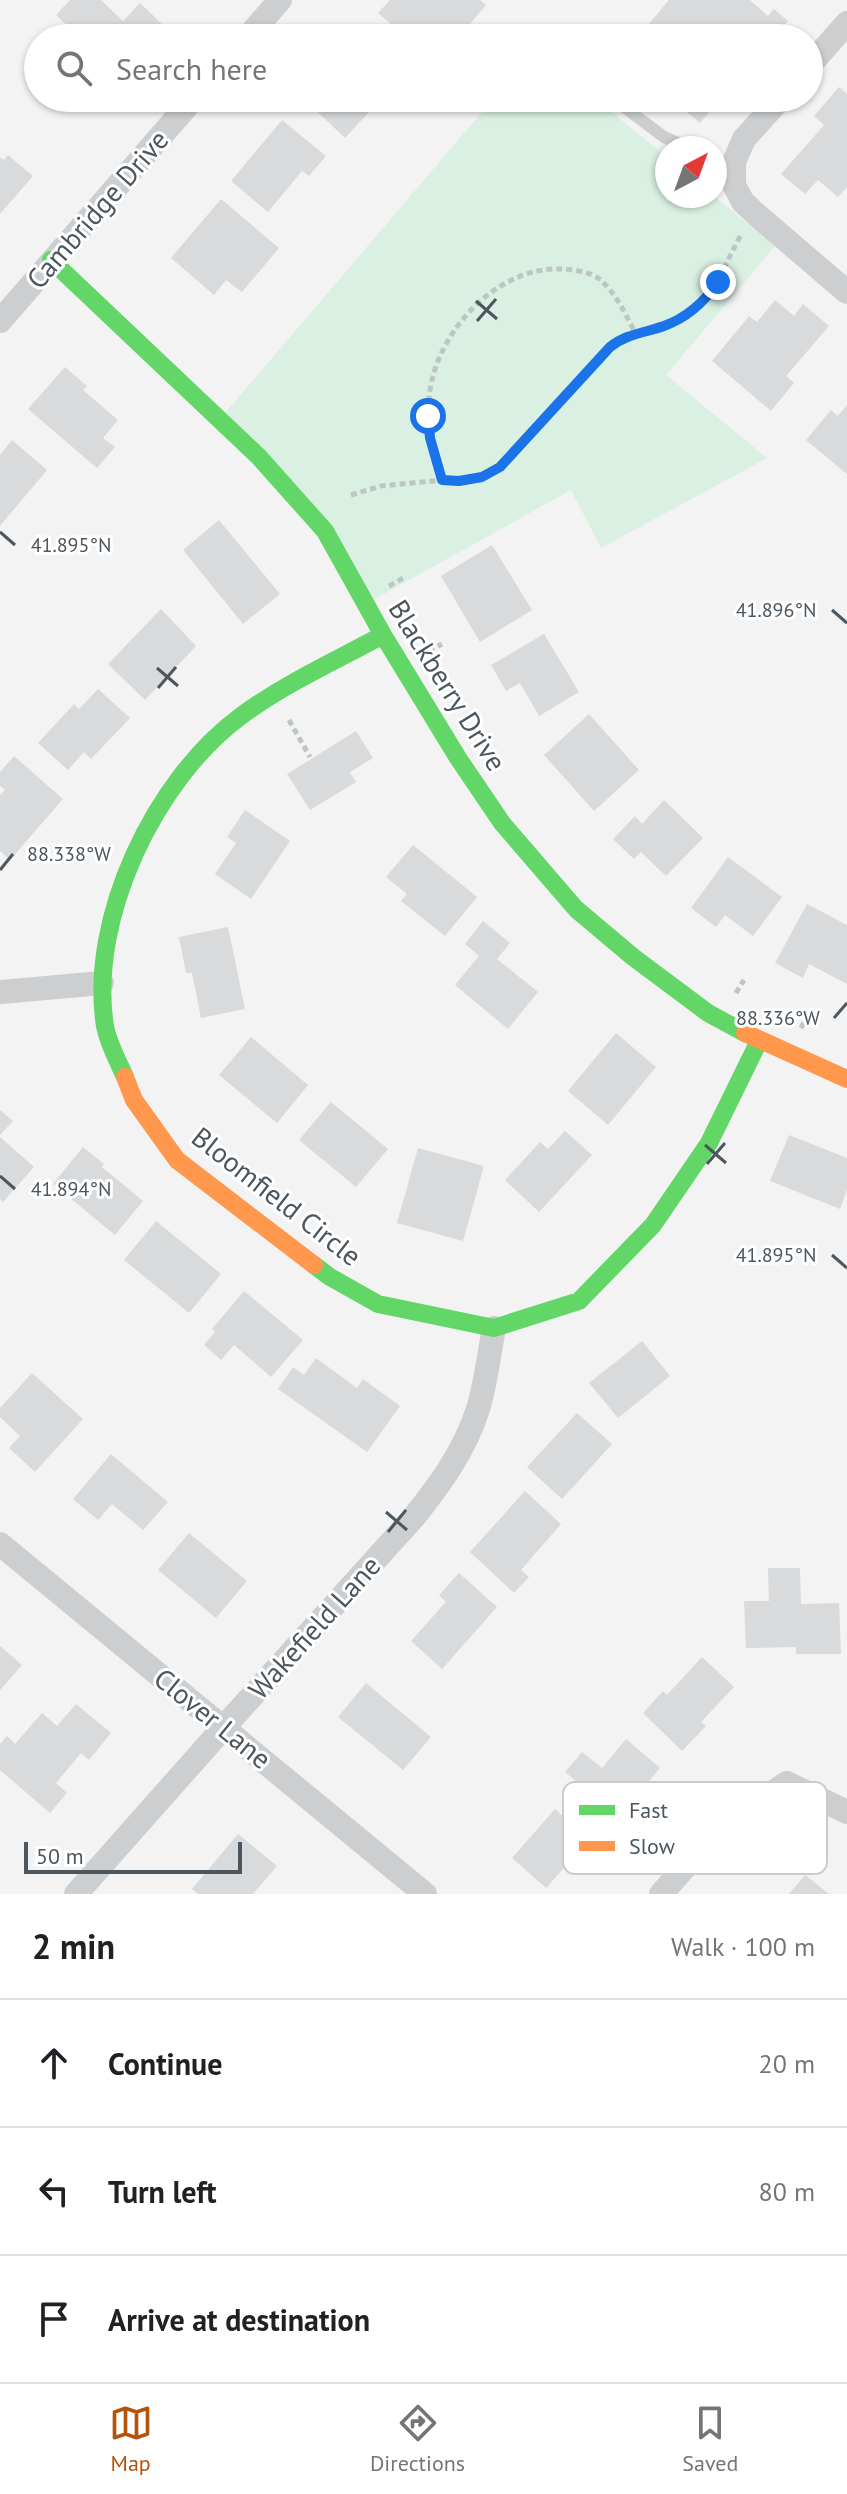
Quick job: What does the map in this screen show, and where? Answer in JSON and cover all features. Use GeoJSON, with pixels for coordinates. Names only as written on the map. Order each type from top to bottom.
{"type":"FeatureCollection","features":[{"type":"Feature","properties":{"kind":"street"},"geometry":{"type":"LineString","coordinates":[[259,24],[278,1]]}},
{"type":"Feature","properties":{"kind":"street"},"geometry":{"type":"LineString","coordinates":[[823,50],[847,23]]}},
{"type":"Feature","properties":{"kind":"street","name":"Cambridge Drive"},"geometry":{"type":"LineString","coordinates":[[0,321],[182,112]]}},
{"type":"Feature","properties":{"kind":"street"},"geometry":{"type":"LineString","coordinates":[[768,112],[744,139],[730,161],[734,185],[743,202],[847,292]]}},
{"type":"Feature","properties":{"kind":"street","name":"Blackberry Drive"},"geometry":{"type":"LineString","coordinates":[[51,260],[259,457],[325,531],[383,635],[458,758],[502,823],[576,909],[633,957],[708,1013],[759,1041],[847,1079]]}},
{"type":"Feature","properties":{"kind":"street","name":"Bloomfield Circle"},"geometry":{"type":"LineString","coordinates":[[383,635],[294,683],[241,716],[210,742],[178,778],[148,828],[124,881],[110,925],[102,983],[105,1028],[134,1100],[177,1160],[330,1277],[378,1304],[494,1328],[579,1301],[653,1225],[709,1143],[759,1041]]}},
{"type":"Feature","properties":{"kind":"street"},"geometry":{"type":"LineString","coordinates":[[1,992],[102,983]]}},
{"type":"Feature","properties":{"kind":"street","name":"Wakefield Lane"},"geometry":{"type":"LineString","coordinates":[[76,1894],[441,1483],[463,1448],[479,1407],[494,1328]]}},
{"type":"Feature","properties":{"kind":"street","name":"Clover Lane"},"geometry":{"type":"LineString","coordinates":[[0,1544],[425,1894]]}},
{"type":"Feature","properties":{"kind":"street"},"geometry":{"type":"LineString","coordinates":[[827,1802],[847,1812]]}},
{"type":"Feature","properties":{"kind":"street"},"geometry":{"type":"LineString","coordinates":[[661,1894],[679,1874]]}},
{"type":"Feature","properties":{"kind":"lane"},"geometry":{"type":"LineString","coordinates":[[631,112],[663,136]]}},
{"type":"Feature","properties":{"kind":"path"},"geometry":{"type":"LineString","coordinates":[[351,495],[381,486],[482,477],[500,467],[610,347],[622,338],[667,325],[707,297],[718,282],[740,236],[758,216]]}},
{"type":"Feature","properties":{"kind":"path"},"geometry":{"type":"LineString","coordinates":[[442,480],[430,438],[428,416],[434,369],[444,346],[460,323],[499,287],[518,276],[543,269],[570,269],[597,277],[616,297],[636,334]]}},
{"type":"Feature","properties":{"kind":"path"},"geometry":{"type":"LineString","coordinates":[[389,586],[405,577]]}},
{"type":"Feature","properties":{"kind":"path"},"geometry":{"type":"LineString","coordinates":[[427,653],[442,644]]}},
{"type":"Feature","properties":{"kind":"path"},"geometry":{"type":"LineString","coordinates":[[283,710],[310,757]]}},
{"type":"Feature","properties":{"kind":"path"},"geometry":{"type":"LineString","coordinates":[[735,996],[744,980]]}},
{"type":"Feature","properties":{"kind":"path"},"geometry":{"type":"LineString","coordinates":[[800,1031],[808,1015]]}},
{"type":"Feature","properties":{"kind":"green space"},"geometry":{"type":"Polygon","coordinates":[[[482,112],[611,112],[655,147],[655,208],[727,207],[775,246],[666,375],[767,458],[601,548],[571,490],[373,600],[226,412],[482,112]]]}},
{"type":"Feature","properties":{"kind":"building"},"geometry":{"type":"Polygon","coordinates":[[[70,0],[101,0],[123,21],[140,3],[162,24],[65,24],[56,15],[70,0]]]}},
{"type":"Feature","properties":{"kind":"building"},"geometry":{"type":"Polygon","coordinates":[[[390,0],[480,0],[486,5],[470,24],[391,24],[378,13],[390,0]]]}},
{"type":"Feature","properties":{"kind":"building"},"geometry":{"type":"Polygon","coordinates":[[[669,0],[750,0],[768,16],[774,9],[788,21],[786,24],[649,24],[669,0]]]}},
{"type":"Feature","properties":{"kind":"building"},"geometry":{"type":"Polygon","coordinates":[[[839,87],[847,94],[847,187],[838,197],[818,180],[805,194],[781,174],[824,125],[814,116],[823,112],[823,106],[839,87]]]}},
{"type":"Feature","properties":{"kind":"building"},"geometry":{"type":"Polygon","coordinates":[[[318,112],[369,112],[345,138],[318,112]]]}},
{"type":"Feature","properties":{"kind":"building"},"geometry":{"type":"Polygon","coordinates":[[[687,112],[709,112],[700,123],[687,112]]]}},
{"type":"Feature","properties":{"kind":"building"},"geometry":{"type":"Polygon","coordinates":[[[282,120],[326,156],[309,176],[302,171],[268,212],[231,181],[282,120]]]}},
{"type":"Feature","properties":{"kind":"building"},"geometry":{"type":"Polygon","coordinates":[[[8,155],[33,176],[0,214],[0,157],[4,160],[8,155]]]}},
{"type":"Feature","properties":{"kind":"building"},"geometry":{"type":"Polygon","coordinates":[[[221,199],[279,248],[242,292],[226,280],[214,295],[171,258],[221,199]]]}},
{"type":"Feature","properties":{"kind":"building"},"geometry":{"type":"Polygon","coordinates":[[[775,300],[794,316],[803,304],[829,326],[786,376],[794,383],[771,411],[712,361],[749,316],[757,322],[775,300]]]}},
{"type":"Feature","properties":{"kind":"building"},"geometry":{"type":"Polygon","coordinates":[[[65,367],[87,386],[83,390],[118,420],[103,438],[115,447],[97,468],[28,409],[65,367]]]}},
{"type":"Feature","properties":{"kind":"building"},"geometry":{"type":"Polygon","coordinates":[[[847,405],[847,474],[806,440],[831,410],[838,416],[847,405]]]}},
{"type":"Feature","properties":{"kind":"building"},"geometry":{"type":"Polygon","coordinates":[[[12,440],[47,470],[0,526],[0,455],[12,440]]]}},
{"type":"Feature","properties":{"kind":"building"},"geometry":{"type":"Polygon","coordinates":[[[219,520],[280,594],[243,624],[183,550],[219,520]]]}},
{"type":"Feature","properties":{"kind":"building"},"geometry":{"type":"Polygon","coordinates":[[[492,545],[532,610],[480,642],[441,576],[492,545]]]}},
{"type":"Feature","properties":{"kind":"building"},"geometry":{"type":"Polygon","coordinates":[[[161,609],[196,646],[145,700],[108,664],[161,609]]]}},
{"type":"Feature","properties":{"kind":"building"},"geometry":{"type":"Polygon","coordinates":[[[544,634],[579,692],[539,716],[520,683],[506,691],[491,665],[544,634]]]}},
{"type":"Feature","properties":{"kind":"building"},"geometry":{"type":"Polygon","coordinates":[[[98,689],[130,718],[91,759],[84,752],[68,770],[38,743],[74,704],[79,709],[98,689]]]}},
{"type":"Feature","properties":{"kind":"building"},"geometry":{"type":"Polygon","coordinates":[[[589,714],[639,770],[594,811],[544,755],[589,714]]]}},
{"type":"Feature","properties":{"kind":"building"},"geometry":{"type":"Polygon","coordinates":[[[356,731],[373,758],[350,772],[356,782],[310,810],[287,774],[356,731]]]}},
{"type":"Feature","properties":{"kind":"building"},"geometry":{"type":"Polygon","coordinates":[[[14,756],[63,799],[10,860],[0,851],[0,795],[5,790],[0,786],[0,772],[14,756]]]}},
{"type":"Feature","properties":{"kind":"building"},"geometry":{"type":"Polygon","coordinates":[[[664,800],[703,838],[666,876],[641,852],[634,859],[613,839],[635,816],[642,824],[664,800]]]}},
{"type":"Feature","properties":{"kind":"building"},"geometry":{"type":"Polygon","coordinates":[[[245,810],[290,841],[251,899],[215,874],[236,843],[227,837],[245,810]]]}},
{"type":"Feature","properties":{"kind":"building"},"geometry":{"type":"Polygon","coordinates":[[[413,845],[477,897],[445,936],[401,901],[407,894],[386,877],[413,845]]]}},
{"type":"Feature","properties":{"kind":"building"},"geometry":{"type":"Polygon","coordinates":[[[728,857],[782,897],[753,936],[725,915],[716,927],[691,908],[728,857]]]}},
{"type":"Feature","properties":{"kind":"building"},"geometry":{"type":"Polygon","coordinates":[[[807,904],[847,925],[847,984],[809,964],[803,978],[775,963],[807,904]]]}},
{"type":"Feature","properties":{"kind":"building"},"geometry":{"type":"Polygon","coordinates":[[[483,921],[510,943],[497,959],[538,992],[508,1029],[455,985],[479,956],[465,944],[483,921]]]}},
{"type":"Feature","properties":{"kind":"building"},"geometry":{"type":"Polygon","coordinates":[[[228,927],[245,1009],[201,1018],[192,973],[186,973],[179,937],[228,927]]]}},
{"type":"Feature","properties":{"kind":"building"},"geometry":{"type":"Polygon","coordinates":[[[616,1033],[656,1067],[608,1125],[568,1091],[616,1033]]]}},
{"type":"Feature","properties":{"kind":"building"},"geometry":{"type":"Polygon","coordinates":[[[251,1037],[308,1085],[277,1123],[219,1075],[251,1037]]]}},
{"type":"Feature","properties":{"kind":"building"},"geometry":{"type":"Polygon","coordinates":[[[331,1102],[388,1149],[356,1187],[299,1140],[331,1102]]]}},
{"type":"Feature","properties":{"kind":"building"},"geometry":{"type":"Polygon","coordinates":[[[0,1110],[13,1121],[0,1135],[0,1110]]]}},
{"type":"Feature","properties":{"kind":"building"},"geometry":{"type":"Polygon","coordinates":[[[565,1131],[592,1155],[539,1212],[505,1180],[540,1142],[548,1149],[565,1131]]]}},
{"type":"Feature","properties":{"kind":"building"},"geometry":{"type":"Polygon","coordinates":[[[789,1135],[847,1158],[847,1190],[840,1209],[770,1181],[789,1135]]]}},
{"type":"Feature","properties":{"kind":"building"},"geometry":{"type":"Polygon","coordinates":[[[0,1137],[34,1167],[3,1202],[0,1199],[0,1137]]]}},
{"type":"Feature","properties":{"kind":"building"},"geometry":{"type":"Polygon","coordinates":[[[83,1147],[143,1201],[115,1235],[53,1184],[83,1147]]]}},
{"type":"Feature","properties":{"kind":"building"},"geometry":{"type":"Polygon","coordinates":[[[418,1148],[484,1166],[463,1241],[397,1223],[418,1148]]]}},
{"type":"Feature","properties":{"kind":"building"},"geometry":{"type":"Polygon","coordinates":[[[156,1221],[221,1274],[189,1313],[124,1260],[156,1221]]]}},
{"type":"Feature","properties":{"kind":"building"},"geometry":{"type":"Polygon","coordinates":[[[244,1291],[303,1340],[271,1377],[234,1345],[221,1360],[204,1345],[215,1332],[212,1329],[244,1291]]]}},
{"type":"Feature","properties":{"kind":"building"},"geometry":{"type":"Polygon","coordinates":[[[642,1341],[670,1376],[618,1418],[589,1383],[642,1341]]]}},
{"type":"Feature","properties":{"kind":"building"},"geometry":{"type":"Polygon","coordinates":[[[316,1358],[357,1388],[363,1379],[400,1406],[367,1452],[278,1389],[293,1367],[304,1375],[316,1358]]]}},
{"type":"Feature","properties":{"kind":"building"},"geometry":{"type":"Polygon","coordinates":[[[32,1373],[83,1419],[35,1472],[9,1448],[20,1436],[0,1417],[0,1408],[32,1373]]]}},
{"type":"Feature","properties":{"kind":"building"},"geometry":{"type":"Polygon","coordinates":[[[577,1413],[612,1444],[562,1499],[527,1467],[577,1413]]]}},
{"type":"Feature","properties":{"kind":"building"},"geometry":{"type":"Polygon","coordinates":[[[111,1454],[168,1502],[143,1530],[112,1504],[98,1520],[73,1499],[111,1454]]]}},
{"type":"Feature","properties":{"kind":"building"},"geometry":{"type":"Polygon","coordinates":[[[525,1491],[561,1524],[521,1570],[529,1577],[514,1593],[470,1552],[525,1491]]]}},
{"type":"Feature","properties":{"kind":"building"},"geometry":{"type":"Polygon","coordinates":[[[189,1533],[247,1581],[216,1618],[158,1570],[189,1533]]]}},
{"type":"Feature","properties":{"kind":"building"},"geometry":{"type":"Polygon","coordinates":[[[768,1568],[800,1568],[801,1604],[839,1603],[841,1654],[796,1654],[796,1647],[746,1648],[744,1601],[769,1601],[768,1568]]]}},
{"type":"Feature","properties":{"kind":"building"},"geometry":{"type":"Polygon","coordinates":[[[459,1573],[497,1607],[442,1669],[411,1641],[446,1602],[439,1595],[459,1573]]]}},
{"type":"Feature","properties":{"kind":"building"},"geometry":{"type":"Polygon","coordinates":[[[0,1646],[22,1665],[0,1690],[0,1646]]]}},
{"type":"Feature","properties":{"kind":"building"},"geometry":{"type":"Polygon","coordinates":[[[702,1657],[734,1687],[701,1722],[706,1726],[682,1751],[643,1713],[663,1691],[667,1695],[702,1657]]]}},
{"type":"Feature","properties":{"kind":"building"},"geometry":{"type":"Polygon","coordinates":[[[366,1683],[431,1737],[403,1770],[338,1717],[366,1683]]]}},
{"type":"Feature","properties":{"kind":"building"},"geometry":{"type":"Polygon","coordinates":[[[76,1704],[111,1733],[89,1760],[81,1753],[56,1783],[67,1793],[50,1813],[0,1770],[0,1744],[7,1736],[15,1744],[42,1713],[57,1726],[76,1704]]]}},
{"type":"Feature","properties":{"kind":"building"},"geometry":{"type":"Polygon","coordinates":[[[626,1739],[660,1768],[648,1782],[577,1782],[565,1772],[582,1752],[602,1768],[626,1739]]]}},
{"type":"Feature","properties":{"kind":"building"},"geometry":{"type":"Polygon","coordinates":[[[555,1809],[563,1816],[563,1869],[546,1888],[512,1858],[555,1809]]]}},
{"type":"Feature","properties":{"kind":"building"},"geometry":{"type":"Polygon","coordinates":[[[238,1834],[277,1866],[253,1894],[198,1894],[192,1889],[238,1834]]]}},
{"type":"Feature","properties":{"kind":"building"},"geometry":{"type":"Polygon","coordinates":[[[805,1875],[829,1894],[789,1894],[805,1875]]]}},
{"type":"Feature","properties":{"kind":"traffic: fast"},"geometry":{"type":"LineString","coordinates":[[51,260],[259,457],[325,531],[383,635],[458,758],[502,823],[576,909],[633,957],[708,1013],[745,1033]]}},
{"type":"Feature","properties":{"kind":"traffic: fast"},"geometry":{"type":"LineString","coordinates":[[125,1077],[105,1026],[102,985],[107,941],[134,854],[156,814],[181,776],[210,743],[241,716],[292,683],[383,635]]}},
{"type":"Feature","properties":{"kind":"traffic: fast"},"geometry":{"type":"LineString","coordinates":[[314,1265],[378,1304],[494,1328],[579,1301],[653,1225],[709,1143],[759,1041]]}},
{"type":"Feature","properties":{"kind":"traffic: slow"},"geometry":{"type":"LineString","coordinates":[[745,1033],[847,1079]]}},
{"type":"Feature","properties":{"kind":"traffic: slow"},"geometry":{"type":"LineString","coordinates":[[125,1077],[134,1100],[177,1160],[314,1265]]}},
{"type":"Feature","properties":{"kind":"route"},"geometry":{"type":"LineString","coordinates":[[428,416],[430,438],[442,480],[482,477],[500,467],[610,347],[622,338],[667,325],[707,297],[718,282]]}}]}
